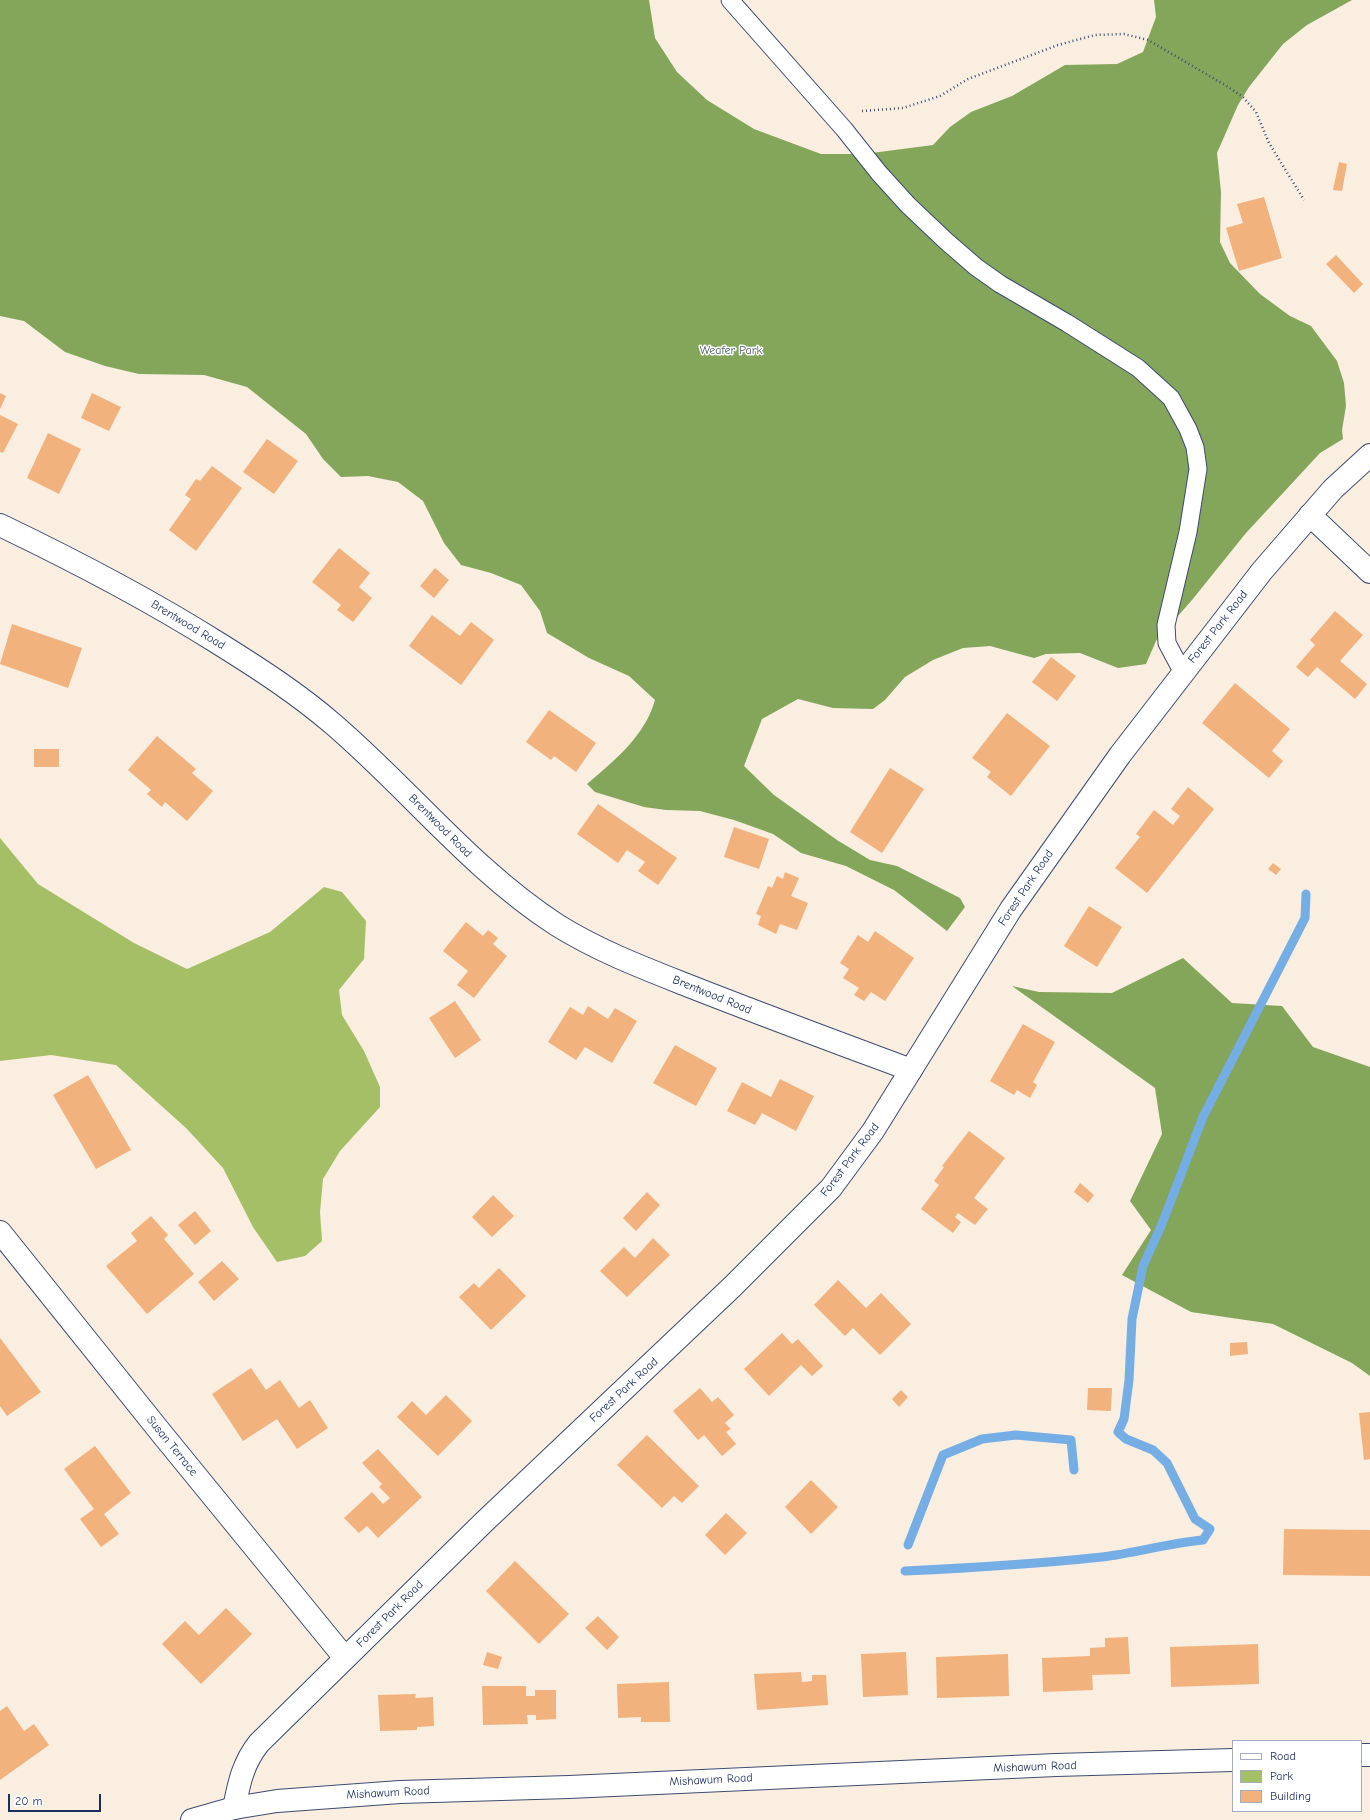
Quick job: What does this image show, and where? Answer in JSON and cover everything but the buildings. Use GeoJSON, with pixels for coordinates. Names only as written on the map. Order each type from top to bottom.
{"type":"FeatureCollection","features":[{"type":"Feature","properties":{"kind":"street","name":"Forest Park Road"},"geometry":{"type":"LineString","coordinates":[[234,1808],[242,1769],[252,1751],[484,1522],[732,1287],[817,1203],[840,1178],[861,1150],[1011,909],[1120,755],[1262,571],[1333,489],[1370,455]]}},
{"type":"Feature","properties":{"kind":"street"},"geometry":{"type":"LineString","coordinates":[[1310,515],[1370,572]]}},
{"type":"Feature","properties":{"kind":"street","name":"Brentwood Road"},"geometry":{"type":"LineString","coordinates":[[0,525],[144,598],[251,664],[295,694],[332,722],[369,756],[466,852],[521,900],[559,926],[591,944],[643,967],[742,1007],[911,1070]]}},
{"type":"Feature","properties":{"kind":"street","name":"Susan Terrace"},"geometry":{"type":"LineString","coordinates":[[0,1232],[162,1434],[345,1658]]}},
{"type":"Feature","properties":{"kind":"street","name":"Mishawum Road"},"geometry":{"type":"LineString","coordinates":[[192,1820],[234,1808],[307,1798],[400,1792],[569,1787],[1056,1765],[1232,1760]]}},
{"type":"Feature","properties":{"kind":"lane"},"geometry":{"type":"LineString","coordinates":[[730,0],[831,114],[908,205],[976,267],[1000,284],[1067,323],[1138,368],[1171,398],[1180,412],[1194,447],[1198,469],[1188,532],[1166,625],[1167,643],[1183,673]]}},
{"type":"Feature","properties":{"kind":"path"},"geometry":{"type":"LineString","coordinates":[[831,114],[903,108],[940,96],[968,78],[1019,61],[1058,45],[1094,35],[1124,34],[1148,40],[1225,84],[1243,97],[1256,112],[1269,143],[1304,200]]}},
{"type":"Feature","properties":{"kind":"green space","name":"Weafer Park"},"geometry":{"type":"Polygon","coordinates":[[[0,0],[649,0],[655,38],[677,72],[707,100],[754,129],[821,154],[864,154],[933,145],[950,127],[971,112],[1012,96],[1065,65],[1117,64],[1143,52],[1156,17],[1154,0],[1352,0],[1307,25],[1283,44],[1249,87],[1238,105],[1217,153],[1221,192],[1220,242],[1230,263],[1260,294],[1290,316],[1311,326],[1337,361],[1344,383],[1346,406],[1342,430],[1343,439],[1320,453],[1246,533],[1192,600],[1156,641],[1146,664],[1118,668],[1080,653],[1046,654],[1034,658],[990,646],[963,648],[933,660],[905,677],[885,700],[873,709],[833,708],[798,699],[762,719],[744,766],[774,795],[837,840],[870,860],[897,866],[960,898],[965,907],[947,931],[894,890],[846,866],[801,853],[773,834],[734,820],[700,811],[666,810],[644,807],[595,792],[587,784],[618,757],[636,736],[644,725],[655,700],[629,676],[589,658],[547,633],[540,611],[521,585],[491,573],[461,565],[444,543],[423,501],[398,482],[368,476],[341,477],[323,459],[306,434],[247,387],[204,375],[139,374],[105,366],[65,352],[24,321],[0,316],[0,0]]]}},
{"type":"Feature","properties":{"kind":"green space"},"geometry":{"type":"Polygon","coordinates":[[[0,838],[38,884],[134,943],[187,969],[270,932],[324,887],[342,892],[366,921],[364,959],[339,990],[342,1015],[364,1051],[380,1087],[380,1107],[340,1151],[323,1179],[320,1212],[322,1241],[305,1256],[277,1262],[253,1227],[223,1168],[186,1128],[116,1065],[51,1055],[0,1061],[0,838]]]}},
{"type":"Feature","properties":{"kind":"green space"},"geometry":{"type":"Polygon","coordinates":[[[1183,958],[1232,1003],[1282,1006],[1313,1047],[1370,1067],[1370,1376],[1352,1363],[1273,1324],[1191,1312],[1122,1275],[1151,1230],[1130,1201],[1162,1134],[1155,1088],[1012,986],[1039,992],[1112,993],[1183,958]]]}},
{"type":"Feature","properties":{"kind":"waterway"},"geometry":{"type":"LineString","coordinates":[[905,1571],[1003,1566],[1102,1557],[1203,1540],[1210,1529],[1195,1519],[1167,1463],[1153,1450],[1126,1439],[1118,1432],[1124,1419],[1129,1380],[1132,1319],[1143,1266],[1162,1224],[1203,1117],[1305,918],[1306,894]]}},
{"type":"Feature","properties":{"kind":"waterway"},"geometry":{"type":"LineString","coordinates":[[908,1545],[943,1455],[982,1439],[1016,1435],[1071,1440],[1074,1470]]}}]}
